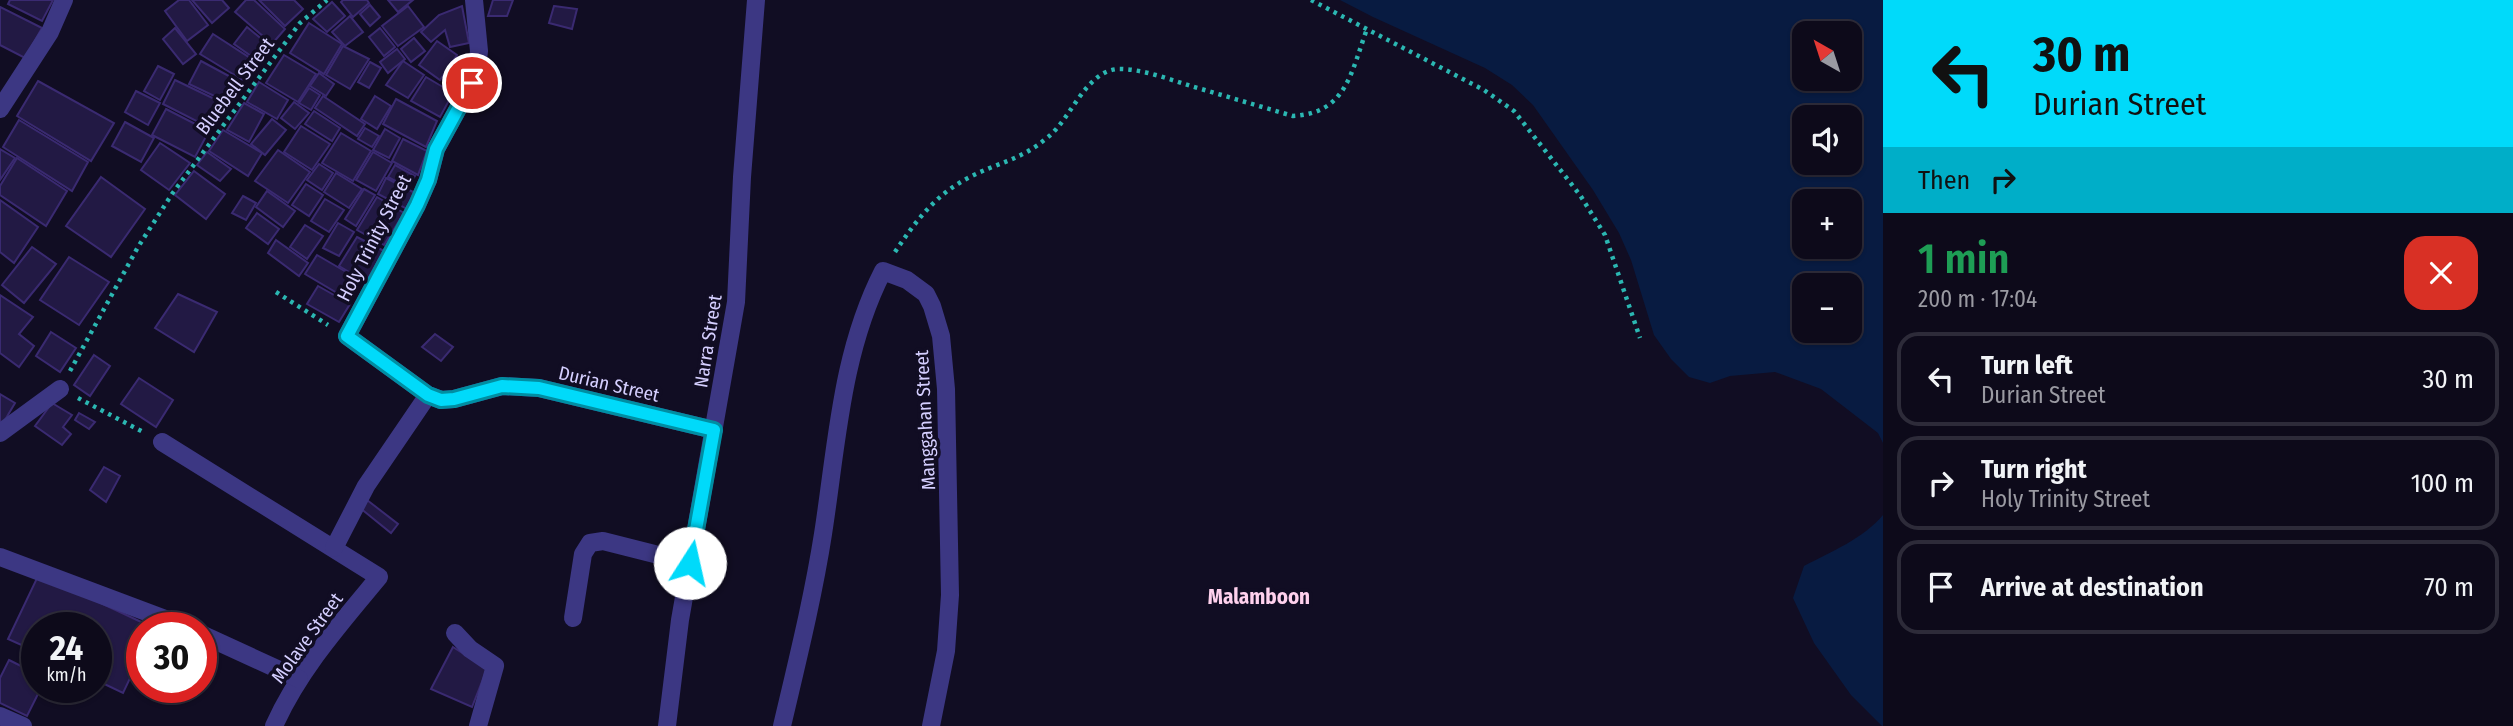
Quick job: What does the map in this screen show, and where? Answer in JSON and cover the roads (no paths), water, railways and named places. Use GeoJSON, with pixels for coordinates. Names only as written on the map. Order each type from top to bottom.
{"type":"FeatureCollection","features":[{"type":"Feature","properties":{"kind":"street"},"geometry":{"type":"LineString","coordinates":[[0,109],[50,32],[64,0]]}},
{"type":"Feature","properties":{"kind":"street","name":"Holy Trinity Street"},"geometry":{"type":"LineString","coordinates":[[428,395],[347,336],[417,205],[428,180],[436,149],[472,83],[479,51],[474,0]]}},
{"type":"Feature","properties":{"kind":"street","name":"Narra Street"},"geometry":{"type":"LineString","coordinates":[[667,726],[680,620],[736,302],[742,177],[756,0]]}},
{"type":"Feature","properties":{"kind":"street","name":"Manggahan Street"},"geometry":{"type":"LineString","coordinates":[[782,726],[806,625],[823,534],[835,436],[847,372],[865,309],[883,271],[907,281],[926,294],[941,336],[948,456],[950,595],[946,651],[931,726]]}},
{"type":"Feature","properties":{"kind":"street","name":"Durian Street"},"geometry":{"type":"LineString","coordinates":[[428,395],[441,400],[502,386],[539,388],[714,430]]}},
{"type":"Feature","properties":{"kind":"street"},"geometry":{"type":"LineString","coordinates":[[0,433],[60,389]]}},
{"type":"Feature","properties":{"kind":"street"},"geometry":{"type":"LineString","coordinates":[[162,442],[334,548],[366,486],[428,395]]}},
{"type":"Feature","properties":{"kind":"street"},"geometry":{"type":"LineString","coordinates":[[573,618],[583,554],[590,542],[603,541],[690,563]]}},
{"type":"Feature","properties":{"kind":"street","name":"Molave Street"},"geometry":{"type":"LineString","coordinates":[[274,726],[299,678],[336,627],[379,577],[334,548]]}},
{"type":"Feature","properties":{"kind":"street"},"geometry":{"type":"LineString","coordinates":[[0,557],[146,612]]}},
{"type":"Feature","properties":{"kind":"street"},"geometry":{"type":"LineString","coordinates":[[455,633],[470,649],[495,666],[478,726]]}},
{"type":"Feature","properties":{"kind":"street"},"geometry":{"type":"LineString","coordinates":[[217,641],[299,678]]}},
{"type":"Feature","properties":{"kind":"street"},"geometry":{"type":"LineString","coordinates":[[0,716],[23,726]]}},
{"type":"Feature","properties":{"kind":"water"},"geometry":{"type":"Polygon","coordinates":[[[1340,0],[1883,0],[1883,443],[1878,433],[1821,389],[1775,372],[1730,376],[1710,383],[1689,377],[1671,359],[1654,335],[1631,260],[1619,233],[1593,190],[1533,105],[1512,85],[1485,68],[1340,0]]]}},
{"type":"Feature","properties":{"kind":"water"},"geometry":{"type":"Polygon","coordinates":[[[1883,515],[1882,726],[1851,695],[1814,643],[1793,598],[1804,566],[1857,538],[1883,515]]]}},
{"type":"Feature","properties":{"kind":"district","name":"Malamboon"},"geometry":{"type":"Point","coordinates":[1259,597]}}]}
